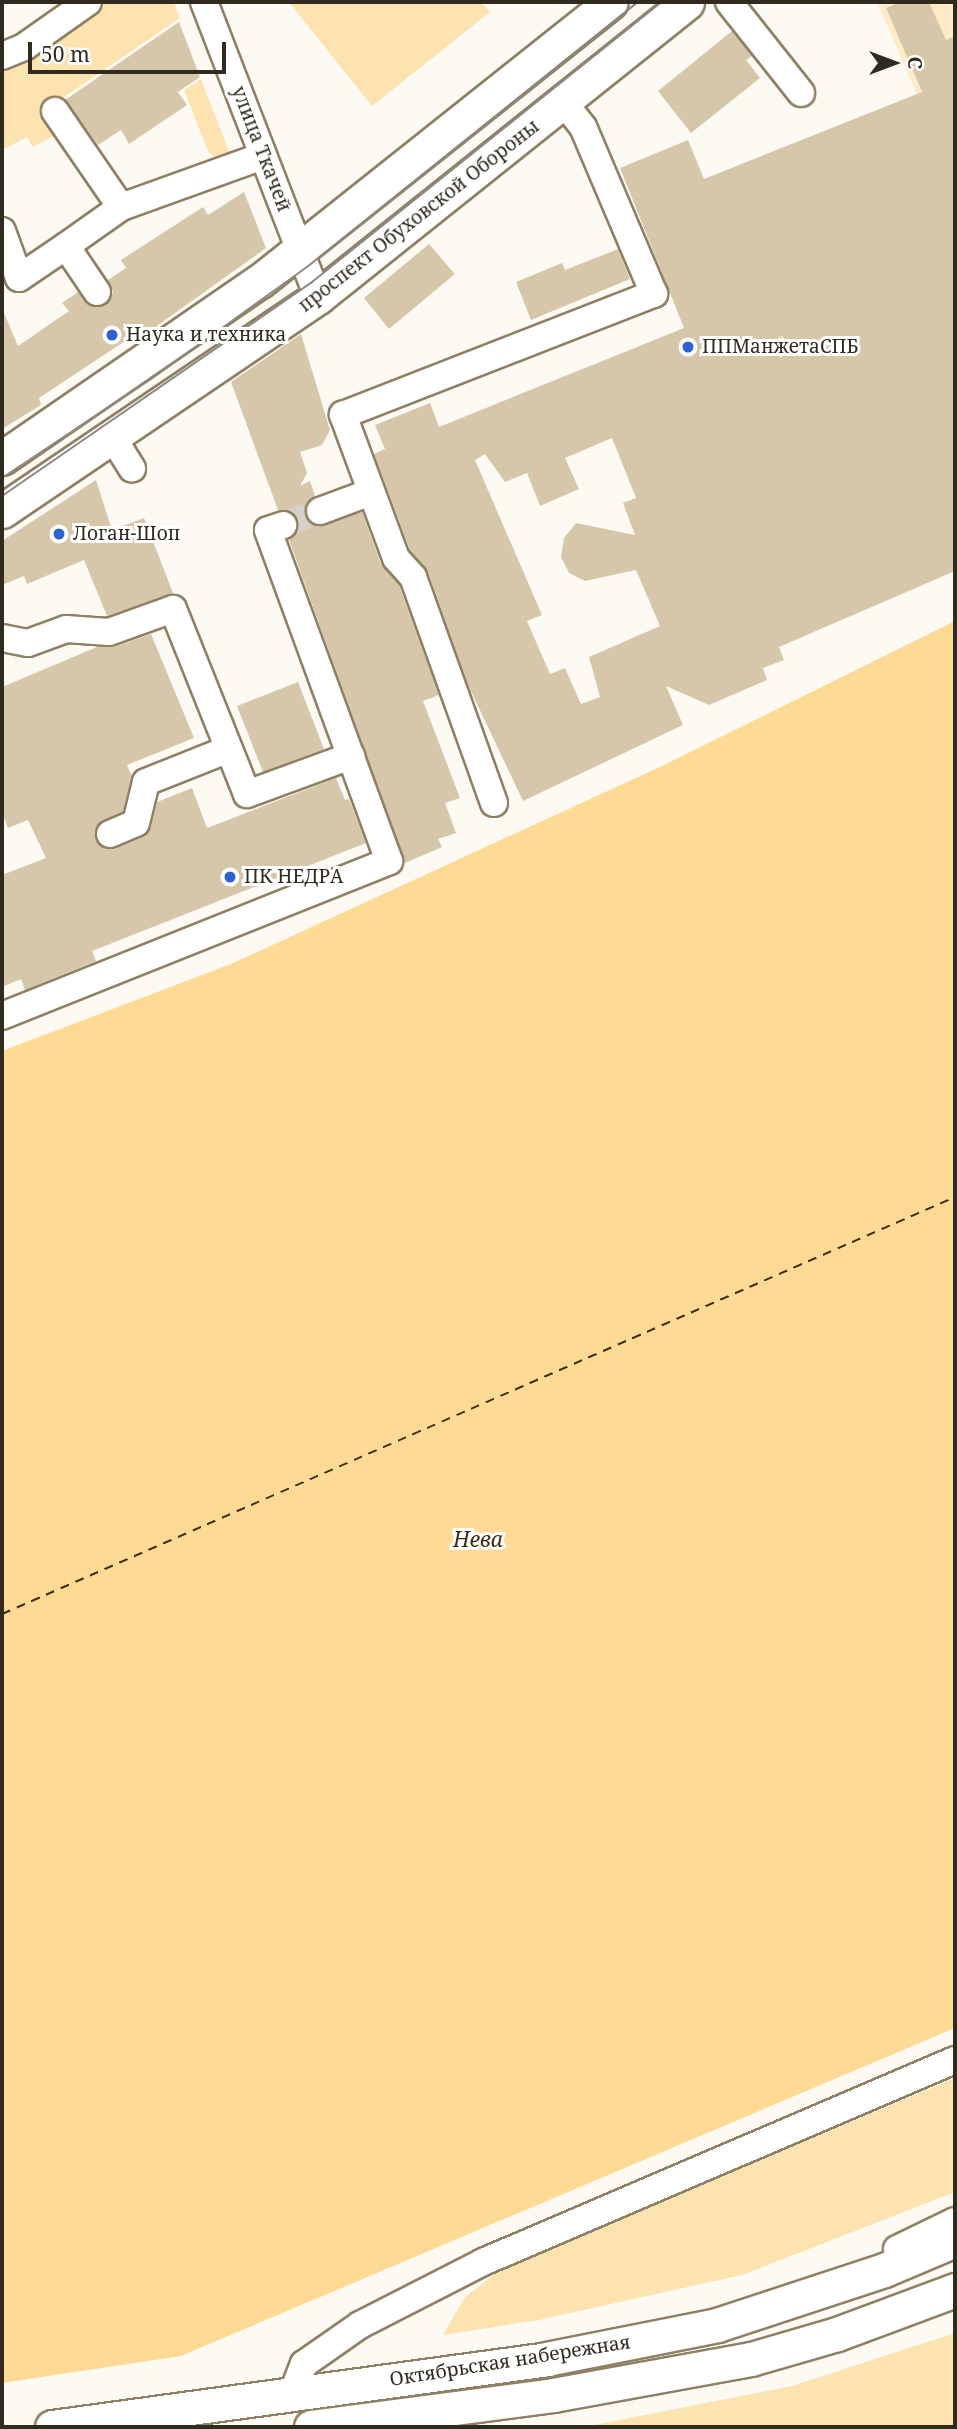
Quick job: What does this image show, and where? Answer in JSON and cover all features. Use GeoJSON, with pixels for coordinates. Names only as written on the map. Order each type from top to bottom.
{"type":"FeatureCollection","features":[{"type":"Feature","properties":{"kind":"main road"},"geometry":{"type":"LineString","coordinates":[[2,458],[144,365],[300,251],[611,2]]}},
{"type":"Feature","properties":{"kind":"main road","name":"проспект Обуховской Обороны"},"geometry":{"type":"LineString","coordinates":[[2,511],[318,297],[687,2]]}},
{"type":"Feature","properties":{"kind":"main road","name":"Октябрьская набережная"},"geometry":{"type":"LineString","coordinates":[[52,2427],[546,2359],[717,2325],[790,2303],[955,2241]]}},
{"type":"Feature","properties":{"kind":"main road","name":"Октябрьская набережная"},"geometry":{"type":"LineString","coordinates":[[311,2427],[442,2419],[751,2359],[837,2334],[955,2290]]}},
{"type":"Feature","properties":{"kind":"street"},"geometry":{"type":"LineString","coordinates":[[2,56],[24,47],[88,2]]}},
{"type":"Feature","properties":{"kind":"street","name":"улица Ткачей"},"geometry":{"type":"LineString","coordinates":[[204,2],[318,297]]}},
{"type":"Feature","properties":{"kind":"street"},"geometry":{"type":"LineString","coordinates":[[729,2],[801,93]]}},
{"type":"Feature","properties":{"kind":"street"},"geometry":{"type":"LineString","coordinates":[[494,803],[413,577],[396,558],[343,415],[654,294],[583,127],[564,103]]}},
{"type":"Feature","properties":{"kind":"street"},"geometry":{"type":"LineString","coordinates":[[55,111],[121,207]]}},
{"type":"Feature","properties":{"kind":"street"},"geometry":{"type":"LineString","coordinates":[[2,231],[19,278],[121,207],[263,156]]}},
{"type":"Feature","properties":{"kind":"street"},"geometry":{"type":"LineString","coordinates":[[66,246],[97,292]]}},
{"type":"Feature","properties":{"kind":"street"},"geometry":{"type":"LineString","coordinates":[[113,438],[132,469]]}},
{"type":"Feature","properties":{"kind":"street"},"geometry":{"type":"LineString","coordinates":[[320,511],[370,492]]}},
{"type":"Feature","properties":{"kind":"street"},"geometry":{"type":"LineString","coordinates":[[2,1016],[389,861],[268,530],[283,525]]}},
{"type":"Feature","properties":{"kind":"street"},"geometry":{"type":"LineString","coordinates":[[2,638],[27,643],[66,629],[109,632],[173,609],[247,794],[351,756]]}},
{"type":"Feature","properties":{"kind":"street"},"geometry":{"type":"LineString","coordinates":[[110,834],[136,823],[146,782],[229,749]]}},
{"type":"Feature","properties":{"kind":"street"},"geometry":{"type":"LineString","coordinates":[[292,2392],[303,2364],[359,2325],[483,2262],[955,2060]]}},
{"type":"Feature","properties":{"kind":"street"},"geometry":{"type":"LineString","coordinates":[[790,2303],[955,2221]]}},
{"type":"Feature","properties":{"kind":"shaded area"},"geometry":{"type":"Polygon","coordinates":[[[103,2],[174,2],[180,18],[42,112],[55,135],[33,147],[27,137],[2,150],[2,68],[28,57],[103,2]]]}},
{"type":"Feature","properties":{"kind":"shaded area"},"geometry":{"type":"Polygon","coordinates":[[[289,2],[481,2],[490,12],[372,106],[289,2]]]}},
{"type":"Feature","properties":{"kind":"shaded area"},"geometry":{"type":"Polygon","coordinates":[[[877,2],[955,2],[955,182],[877,2]]]}},
{"type":"Feature","properties":{"kind":"shaded area"},"geometry":{"type":"Polygon","coordinates":[[[201,79],[232,159],[220,163],[208,151],[184,90],[201,79]]]}},
{"type":"Feature","properties":{"kind":"shaded area"},"geometry":{"type":"Polygon","coordinates":[[[955,2078],[955,2192],[742,2275],[539,2320],[443,2335],[465,2297],[500,2270],[955,2078]]]}},
{"type":"Feature","properties":{"kind":"shaded area"},"geometry":{"type":"Polygon","coordinates":[[[955,2333],[955,2427],[584,2427],[792,2386],[955,2333]]]}},
{"type":"Feature","properties":{"kind":"water","name":"Нева"},"geometry":{"type":"Polygon","coordinates":[[[955,621],[955,2028],[181,2356],[2,2383],[2,1051],[231,964],[664,765],[955,621]]]}},
{"type":"Feature","properties":{"kind":"building"},"geometry":{"type":"Polygon","coordinates":[[[900,2],[929,2],[946,40],[955,36],[955,571],[779,647],[784,660],[763,668],[767,680],[709,705],[666,686],[683,725],[523,801],[468,685],[428,572],[410,550],[374,454],[385,449],[375,425],[430,403],[439,427],[684,328],[620,168],[688,140],[704,179],[922,92],[886,8],[900,2]],[[612,438],[565,458],[579,489],[540,506],[527,473],[505,482],[485,454],[475,460],[542,615],[527,621],[550,674],[565,668],[581,704],[600,697],[589,657],[660,626],[636,570],[585,581],[569,573],[561,557],[564,538],[576,523],[635,535],[623,503],[636,498],[612,438]]]}},
{"type":"Feature","properties":{"kind":"building"},"geometry":{"type":"Polygon","coordinates":[[[179,22],[200,77],[178,92],[187,105],[129,144],[121,130],[98,145],[65,100],[179,22]]]}},
{"type":"Feature","properties":{"kind":"building"},"geometry":{"type":"Polygon","coordinates":[[[732,31],[752,56],[746,60],[760,78],[691,133],[658,91],[732,31]]]}},
{"type":"Feature","properties":{"kind":"building"},"geometry":{"type":"Polygon","coordinates":[[[244,192],[266,248],[140,338],[137,333],[39,398],[41,405],[2,429],[2,308],[18,346],[69,311],[62,303],[78,292],[90,306],[105,305],[113,292],[108,280],[126,268],[121,260],[203,207],[208,215],[244,192]]]}},
{"type":"Feature","properties":{"kind":"building"},"geometry":{"type":"Polygon","coordinates":[[[429,244],[455,274],[389,329],[364,298],[429,244]]]}},
{"type":"Feature","properties":{"kind":"building"},"geometry":{"type":"Polygon","coordinates":[[[618,249],[630,279],[531,320],[516,282],[562,263],[565,270],[618,249]]]}},
{"type":"Feature","properties":{"kind":"building"},"geometry":{"type":"Polygon","coordinates":[[[301,334],[330,430],[322,445],[300,452],[307,473],[300,486],[310,481],[315,496],[307,502],[305,516],[318,527],[362,512],[381,564],[399,585],[439,695],[423,701],[460,798],[445,803],[456,833],[438,839],[442,847],[405,863],[289,540],[298,529],[298,519],[287,510],[278,510],[231,382],[301,334]]]}},
{"type":"Feature","properties":{"kind":"building"},"geometry":{"type":"Polygon","coordinates":[[[96,480],[112,530],[144,518],[173,593],[107,616],[84,560],[27,584],[24,576],[2,585],[2,541],[96,480]]]}},
{"type":"Feature","properties":{"kind":"building"},"geometry":{"type":"Polygon","coordinates":[[[151,634],[194,738],[127,765],[132,776],[123,812],[97,825],[95,839],[100,846],[115,849],[143,837],[151,827],[157,802],[192,788],[207,828],[336,778],[345,800],[349,799],[366,843],[92,951],[96,961],[25,990],[21,979],[2,987],[2,875],[46,858],[28,820],[8,828],[2,812],[2,687],[97,647],[114,647],[151,634]]]}},
{"type":"Feature","properties":{"kind":"building"},"geometry":{"type":"Polygon","coordinates":[[[298,682],[324,749],[263,772],[237,706],[298,682]]]}},
{"type":"Feature","properties":{"kind":"ferry route"},"geometry":{"type":"LineString","coordinates":[[2,1614],[955,1197]]}},
{"type":"Feature","properties":{"kind":"tunnel"},"geometry":{"type":"LineString","coordinates":[[283,525],[320,511]]}},
{"type":"Feature","properties":{"kind":"tram line"},"geometry":{"type":"LineString","coordinates":[[2,478],[151,379],[307,267],[638,2]]}},
{"type":"Feature","properties":{"kind":"tram line"},"geometry":{"type":"LineString","coordinates":[[2,496],[312,282],[661,2]]}},
{"type":"Feature","properties":{"kind":"place","name":"Наука и техника"},"geometry":{"type":"Point","coordinates":[112,335]}},
{"type":"Feature","properties":{"kind":"place","name":"ППМанжетаСПБ"},"geometry":{"type":"Point","coordinates":[688,347]}},
{"type":"Feature","properties":{"kind":"place","name":"Логан-Шоп"},"geometry":{"type":"Point","coordinates":[59,534]}},
{"type":"Feature","properties":{"kind":"place","name":"ПК НЕДРА"},"geometry":{"type":"Point","coordinates":[230,877]}}]}
